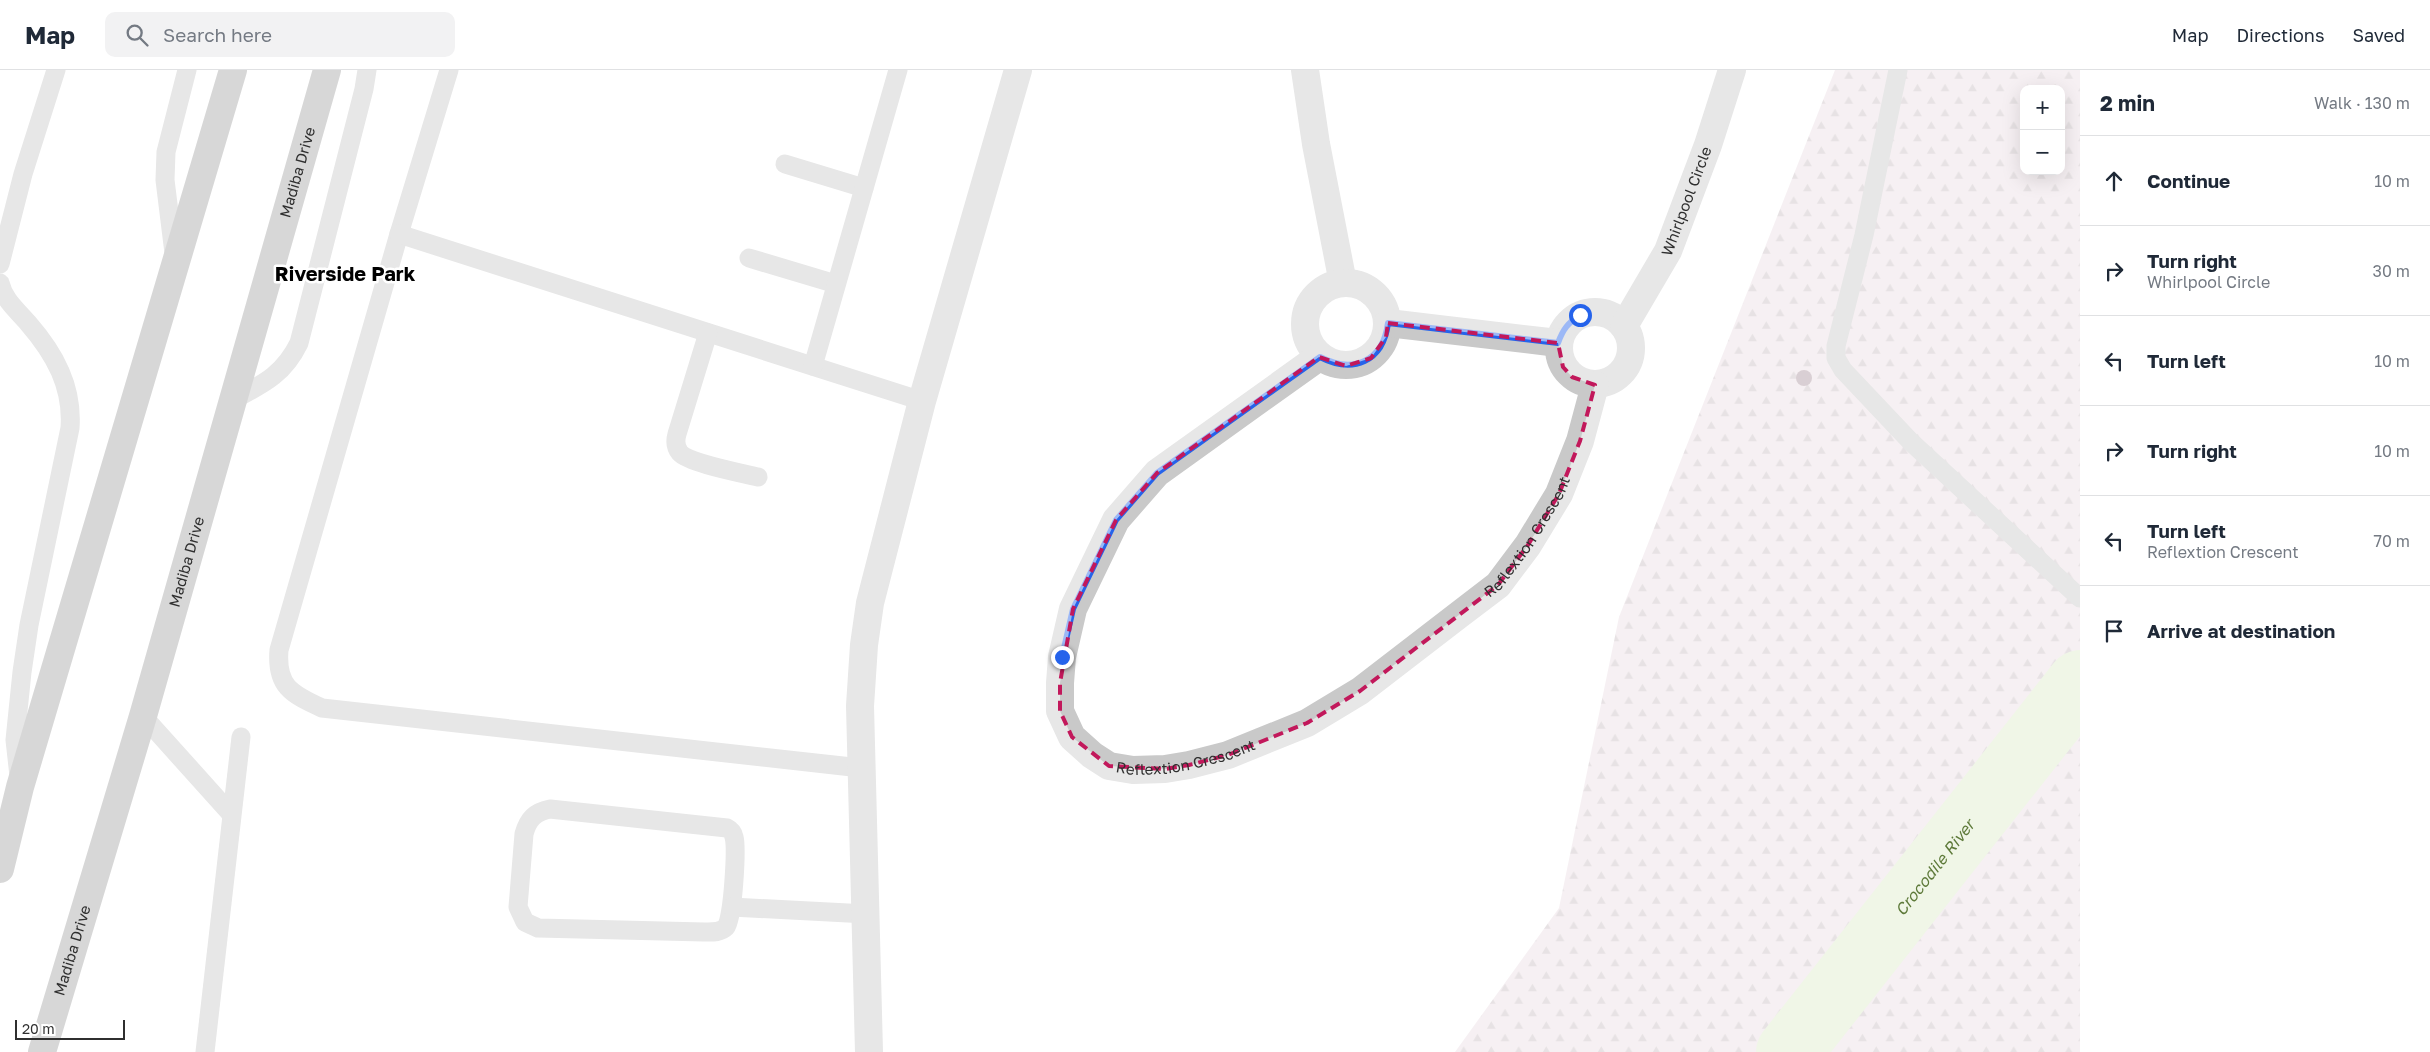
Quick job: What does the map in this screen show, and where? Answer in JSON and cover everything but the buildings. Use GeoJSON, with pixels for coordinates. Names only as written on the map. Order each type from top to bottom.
{"type":"FeatureCollection","features":[{"type":"Feature","properties":{"kind":"main road"},"geometry":{"type":"LineString","coordinates":[[0,869],[20,787],[232,70]]}},
{"type":"Feature","properties":{"kind":"main road","name":"Madiba Drive"},"geometry":{"type":"LineString","coordinates":[[42,1052],[143,716],[327,70]]}},
{"type":"Feature","properties":{"kind":"street"},"geometry":{"type":"LineString","coordinates":[[869,1052],[860,706],[864,645],[870,603],[922,401],[1018,70]]}},
{"type":"Feature","properties":{"kind":"street"},"geometry":{"type":"LineString","coordinates":[[1305,70],[1316,144],[1343,283]]}},
{"type":"Feature","properties":{"kind":"street","name":"Whirlpool Circle"},"geometry":{"type":"LineString","coordinates":[[1624,326],[1668,251],[1708,145],[1732,70]]}},
{"type":"Feature","properties":{"kind":"street"},"geometry":{"type":"LineString","coordinates":[[1343,283],[1358,284],[1370,290],[1382,304],[1388,323],[1386,337],[1380,348],[1371,358],[1359,364],[1346,366],[1332,363],[1320,357],[1310,346],[1305,332],[1305,318],[1309,305],[1317,294],[1329,286],[1343,283]]}},
{"type":"Feature","properties":{"kind":"street"},"geometry":{"type":"LineString","coordinates":[[1592,312],[1604,313],[1616,318],[1630,336],[1632,348],[1630,359],[1617,378],[1595,384],[1582,383],[1572,377],[1563,367],[1558,343],[1562,331],[1570,322],[1580,315],[1592,312]]}},
{"type":"Feature","properties":{"kind":"street"},"geometry":{"type":"LineString","coordinates":[[1388,323],[1558,343]]}},
{"type":"Feature","properties":{"kind":"street","name":"Reflextion Crescent"},"geometry":{"type":"LineString","coordinates":[[1320,357],[1157,473],[1116,520],[1073,609],[1062,657],[1060,683],[1060,711],[1072,737],[1092,755],[1109,766],[1149,770],[1189,764],[1228,755],[1307,723],[1360,691],[1460,614],[1498,584],[1528,544],[1559,494],[1580,442],[1595,384]]}},
{"type":"Feature","properties":{"kind":"lane"},"geometry":{"type":"LineString","coordinates":[[0,264],[23,174],[56,70]]}},
{"type":"Feature","properties":{"kind":"lane"},"geometry":{"type":"LineString","coordinates":[[175,262],[165,180],[166,152],[187,70]]}},
{"type":"Feature","properties":{"kind":"lane"},"geometry":{"type":"LineString","coordinates":[[231,402],[267,382],[283,369],[299,343],[364,89],[367,70]]}},
{"type":"Feature","properties":{"kind":"lane"},"geometry":{"type":"LineString","coordinates":[[449,70],[399,234],[279,650],[278,667],[281,680],[290,691],[322,708],[861,768]]}},
{"type":"Feature","properties":{"kind":"lane"},"geometry":{"type":"LineString","coordinates":[[1898,70],[1864,235],[1836,346],[1836,358],[1853,383],[1910,442],[2080,598]]}},
{"type":"Feature","properties":{"kind":"lane"},"geometry":{"type":"LineString","coordinates":[[813,366],[864,188],[893,71]]}},
{"type":"Feature","properties":{"kind":"lane"},"geometry":{"type":"LineString","coordinates":[[785,164],[864,188]]}},
{"type":"Feature","properties":{"kind":"lane"},"geometry":{"type":"LineString","coordinates":[[399,234],[922,401]]}},
{"type":"Feature","properties":{"kind":"lane"},"geometry":{"type":"LineString","coordinates":[[749,258],[836,284]]}},
{"type":"Feature","properties":{"kind":"lane"},"geometry":{"type":"LineString","coordinates":[[1,290],[57,362],[69,395],[71,411],[70,428],[29,624],[16,709],[15,740],[20,787]]}},
{"type":"Feature","properties":{"kind":"lane"},"geometry":{"type":"LineString","coordinates":[[708,333],[677,434],[677,449],[680,454],[693,460],[758,477]]}},
{"type":"Feature","properties":{"kind":"lane"},"geometry":{"type":"LineString","coordinates":[[143,716],[232,814]]}},
{"type":"Feature","properties":{"kind":"lane"},"geometry":{"type":"LineString","coordinates":[[205,1052],[241,737]]}},
{"type":"Feature","properties":{"kind":"lane"},"geometry":{"type":"LineString","coordinates":[[550,809],[727,828],[733,832],[735,844],[732,907],[728,925],[714,932],[532,926],[525,922],[518,907],[527,823],[532,816],[550,809]]}},
{"type":"Feature","properties":{"kind":"lane"},"geometry":{"type":"LineString","coordinates":[[732,907],[866,914]]}},
{"type":"Feature","properties":{"kind":"highlighted area"},"geometry":{"type":"Polygon","coordinates":[[[1388,323],[1558,343],[1563,367],[1572,377],[1595,385],[1580,441],[1559,494],[1528,545],[1498,585],[1360,691],[1307,723],[1228,755],[1189,765],[1165,769],[1109,766],[1072,737],[1060,711],[1060,683],[1073,609],[1116,520],[1157,473],[1319,357],[1346,366],[1371,358],[1386,337],[1388,323]]]}},
{"type":"Feature","properties":{"kind":"green space"},"geometry":{"type":"Polygon","coordinates":[[[1835,70],[2080,70],[2080,1052],[1455,1052],[1559,908],[1619,617],[1835,70]]]}},
{"type":"Feature","properties":{"kind":"waterway","name":"Crocodile River"},"geometry":{"type":"LineString","coordinates":[[1789,1052],[2080,683]]}},
{"type":"Feature","properties":{"kind":"district","name":"Riverside Park"},"geometry":{"type":"Point","coordinates":[345,274]}},
{"type":"Feature","properties":{"kind":"route"},"geometry":{"type":"LineString","coordinates":[[1062,657],[1073,609],[1090,571],[1116,520],[1136,496],[1157,473],[1320,357],[1332,363],[1346,366],[1359,364],[1371,358],[1380,348],[1386,337],[1388,323],[1558,343],[1562,331],[1580,315]]}}]}
